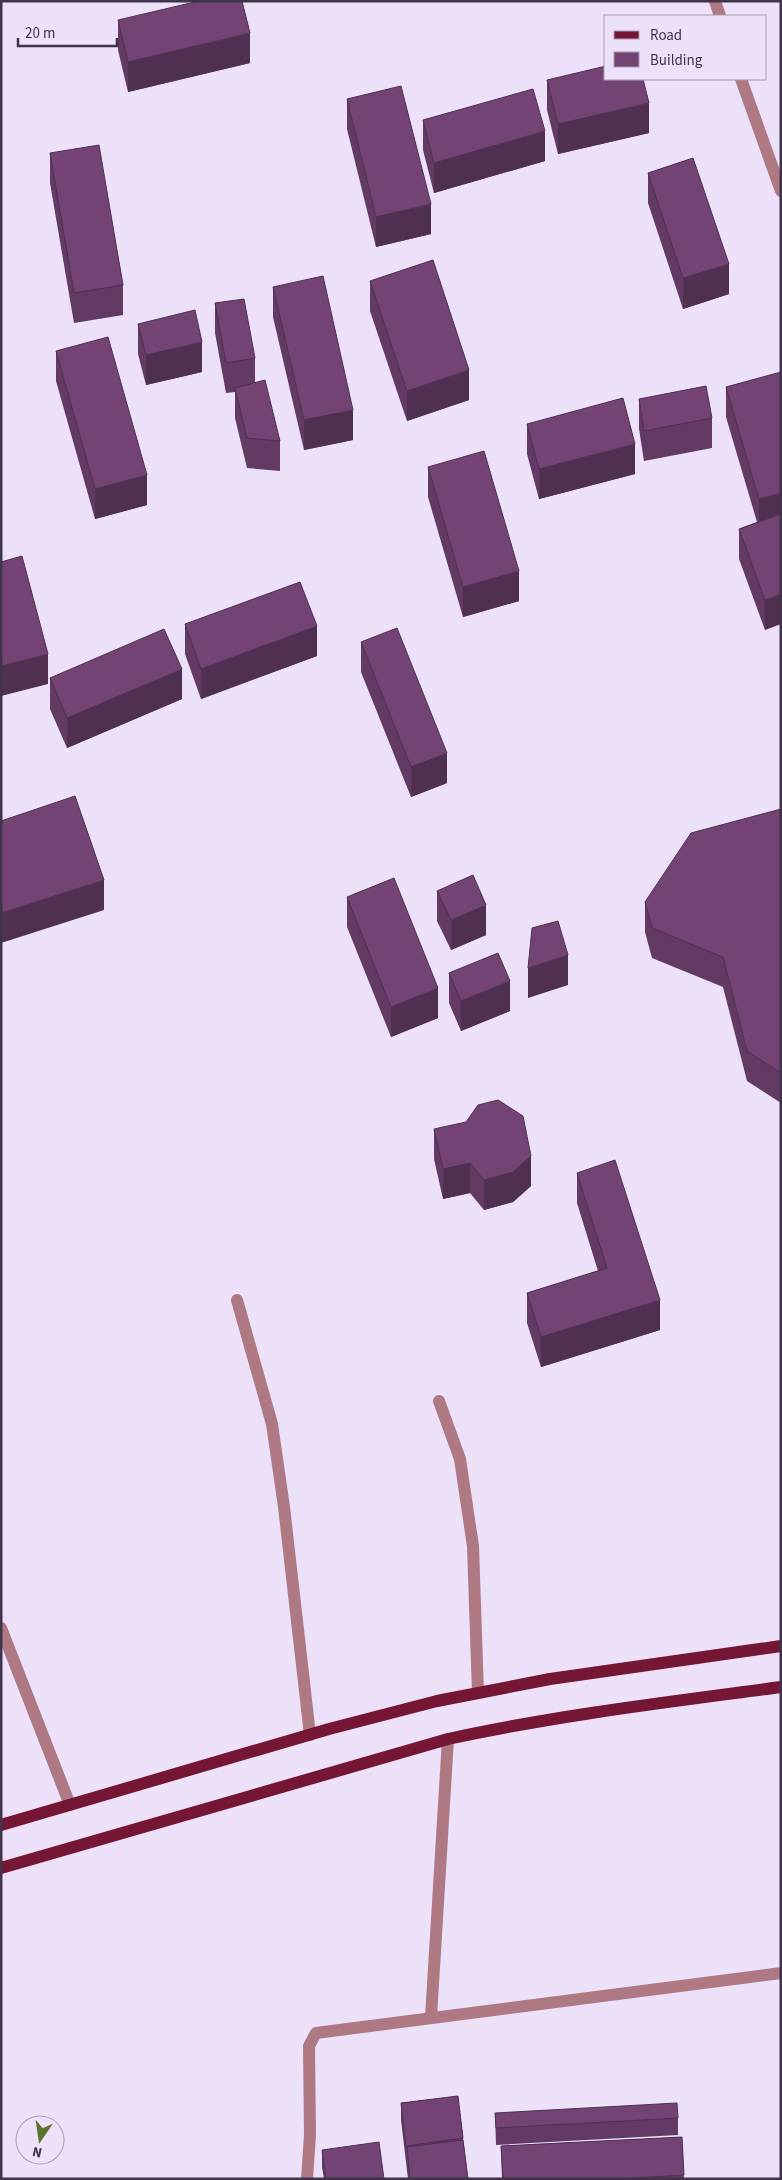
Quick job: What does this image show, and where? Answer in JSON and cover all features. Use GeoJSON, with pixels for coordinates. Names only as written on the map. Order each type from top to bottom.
{"type":"FeatureCollection","features":[{"type":"Feature","properties":{"kind":"main road"},"geometry":{"type":"LineString","coordinates":[[1,1825],[310,1735],[437,1701],[550,1679],[781,1646]]}},
{"type":"Feature","properties":{"kind":"main road"},"geometry":{"type":"LineString","coordinates":[[1,1868],[448,1739],[516,1724],[781,1687]]}},
{"type":"Feature","properties":{"kind":"street"},"geometry":{"type":"LineString","coordinates":[[715,1],[720,15]]}},
{"type":"Feature","properties":{"kind":"street"},"geometry":{"type":"LineString","coordinates":[[741,80],[781,191]]}},
{"type":"Feature","properties":{"kind":"street"},"geometry":{"type":"LineString","coordinates":[[237,1300],[272,1424],[284,1507],[310,1735]]}},
{"type":"Feature","properties":{"kind":"street"},"geometry":{"type":"LineString","coordinates":[[439,1401],[460,1459],[473,1546],[478,1693]]}},
{"type":"Feature","properties":{"kind":"street"},"geometry":{"type":"LineString","coordinates":[[1,1628],[70,1805]]}},
{"type":"Feature","properties":{"kind":"street"},"geometry":{"type":"LineString","coordinates":[[431,2017],[448,1739]]}},
{"type":"Feature","properties":{"kind":"street"},"geometry":{"type":"LineString","coordinates":[[307,2179],[310,2135],[309,2046],[316,2033],[781,1973]]}},
{"type":"Feature","properties":{"kind":"building"},"geometry":{"type":"Polygon","coordinates":[[[199,1],[242,1],[250,33],[128,62],[118,20],[199,1]]]}},
{"type":"Feature","properties":{"kind":"building"},"geometry":{"type":"Polygon","coordinates":[[[604,66],[604,80],[643,80],[649,103],[558,124],[547,80],[604,66]]]}},
{"type":"Feature","properties":{"kind":"building"},"geometry":{"type":"Polygon","coordinates":[[[401,86],[431,204],[376,217],[347,99],[401,86]]]}},
{"type":"Feature","properties":{"kind":"building"},"geometry":{"type":"Polygon","coordinates":[[[533,89],[545,131],[434,163],[423,120],[533,89]]]}},
{"type":"Feature","properties":{"kind":"building"},"geometry":{"type":"Polygon","coordinates":[[[99,145],[123,285],[74,293],[50,153],[99,145]]]}},
{"type":"Feature","properties":{"kind":"building"},"geometry":{"type":"Polygon","coordinates":[[[693,158],[729,264],[683,278],[648,173],[693,158]]]}},
{"type":"Feature","properties":{"kind":"building"},"geometry":{"type":"Polygon","coordinates":[[[433,260],[469,370],[407,391],[370,281],[433,260]]]}},
{"type":"Feature","properties":{"kind":"building"},"geometry":{"type":"Polygon","coordinates":[[[323,276],[353,410],[304,420],[273,287],[323,276]]]}},
{"type":"Feature","properties":{"kind":"building"},"geometry":{"type":"Polygon","coordinates":[[[244,299],[255,358],[226,363],[215,303],[244,299]]]}},
{"type":"Feature","properties":{"kind":"building"},"geometry":{"type":"Polygon","coordinates":[[[195,310],[202,342],[146,355],[138,324],[195,310]]]}},
{"type":"Feature","properties":{"kind":"building"},"geometry":{"type":"Polygon","coordinates":[[[108,337],[147,475],[95,489],[56,351],[108,337]]]}},
{"type":"Feature","properties":{"kind":"building"},"geometry":{"type":"Polygon","coordinates":[[[781,372],[781,493],[759,499],[726,387],[781,372]]]}},
{"type":"Feature","properties":{"kind":"building"},"geometry":{"type":"Polygon","coordinates":[[[265,380],[280,441],[247,438],[235,388],[265,380]]]}},
{"type":"Feature","properties":{"kind":"building"},"geometry":{"type":"Polygon","coordinates":[[[706,386],[712,418],[644,431],[639,399],[706,386]]]}},
{"type":"Feature","properties":{"kind":"building"},"geometry":{"type":"Polygon","coordinates":[[[623,398],[635,444],[539,469],[527,424],[623,398]]]}},
{"type":"Feature","properties":{"kind":"building"},"geometry":{"type":"Polygon","coordinates":[[[484,451],[519,571],[463,587],[428,467],[484,451]]]}},
{"type":"Feature","properties":{"kind":"building"},"geometry":{"type":"Polygon","coordinates":[[[781,514],[781,594],[765,600],[739,529],[781,514]]]}},
{"type":"Feature","properties":{"kind":"building"},"geometry":{"type":"Polygon","coordinates":[[[22,556],[48,654],[1,666],[1,562],[22,556]]]}},
{"type":"Feature","properties":{"kind":"building"},"geometry":{"type":"Polygon","coordinates":[[[300,582],[317,626],[201,669],[185,624],[300,582]]]}},
{"type":"Feature","properties":{"kind":"building"},"geometry":{"type":"Polygon","coordinates":[[[397,628],[447,753],[411,767],[361,642],[397,628]]]}},
{"type":"Feature","properties":{"kind":"building"},"geometry":{"type":"Polygon","coordinates":[[[164,629],[182,669],[67,718],[50,678],[164,629]]]}},
{"type":"Feature","properties":{"kind":"building"},"geometry":{"type":"Polygon","coordinates":[[[75,796],[104,880],[1,913],[1,821],[75,796]]]}},
{"type":"Feature","properties":{"kind":"building"},"geometry":{"type":"Polygon","coordinates":[[[781,809],[781,1073],[747,1051],[723,957],[652,928],[645,902],[691,833],[781,809]]]}},
{"type":"Feature","properties":{"kind":"building"},"geometry":{"type":"Polygon","coordinates":[[[473,875],[486,905],[451,920],[437,891],[473,875]]]}},
{"type":"Feature","properties":{"kind":"building"},"geometry":{"type":"Polygon","coordinates":[[[394,878],[438,988],[391,1007],[347,897],[394,878]]]}},
{"type":"Feature","properties":{"kind":"building"},"geometry":{"type":"Polygon","coordinates":[[[558,921],[568,955],[528,968],[532,928],[558,921]]]}},
{"type":"Feature","properties":{"kind":"building"},"geometry":{"type":"Polygon","coordinates":[[[498,953],[510,981],[461,1001],[449,973],[498,953]]]}},
{"type":"Feature","properties":{"kind":"building"},"geometry":{"type":"Polygon","coordinates":[[[498,1100],[523,1116],[531,1156],[513,1172],[484,1180],[470,1163],[443,1169],[434,1129],[466,1122],[478,1105],[498,1100]]]}},
{"type":"Feature","properties":{"kind":"building"},"geometry":{"type":"Polygon","coordinates":[[[615,1160],[660,1300],[541,1337],[527,1293],[607,1268],[577,1173],[615,1160]]]}},
{"type":"Feature","properties":{"kind":"building"},"geometry":{"type":"Polygon","coordinates":[[[458,2096],[463,2138],[406,2146],[401,2103],[458,2096]]]}},
{"type":"Feature","properties":{"kind":"building"},"geometry":{"type":"Polygon","coordinates":[[[677,2103],[678,2118],[496,2128],[495,2113],[677,2103]]]}},
{"type":"Feature","properties":{"kind":"building"},"geometry":{"type":"Polygon","coordinates":[[[682,2137],[684,2175],[616,2179],[503,2179],[501,2146],[682,2137]]]}},
{"type":"Feature","properties":{"kind":"building"},"geometry":{"type":"Polygon","coordinates":[[[463,2140],[468,2179],[410,2179],[407,2147],[463,2140]]]}},
{"type":"Feature","properties":{"kind":"building"},"geometry":{"type":"Polygon","coordinates":[[[379,2142],[384,2179],[326,2179],[322,2150],[379,2142]]]}}]}
